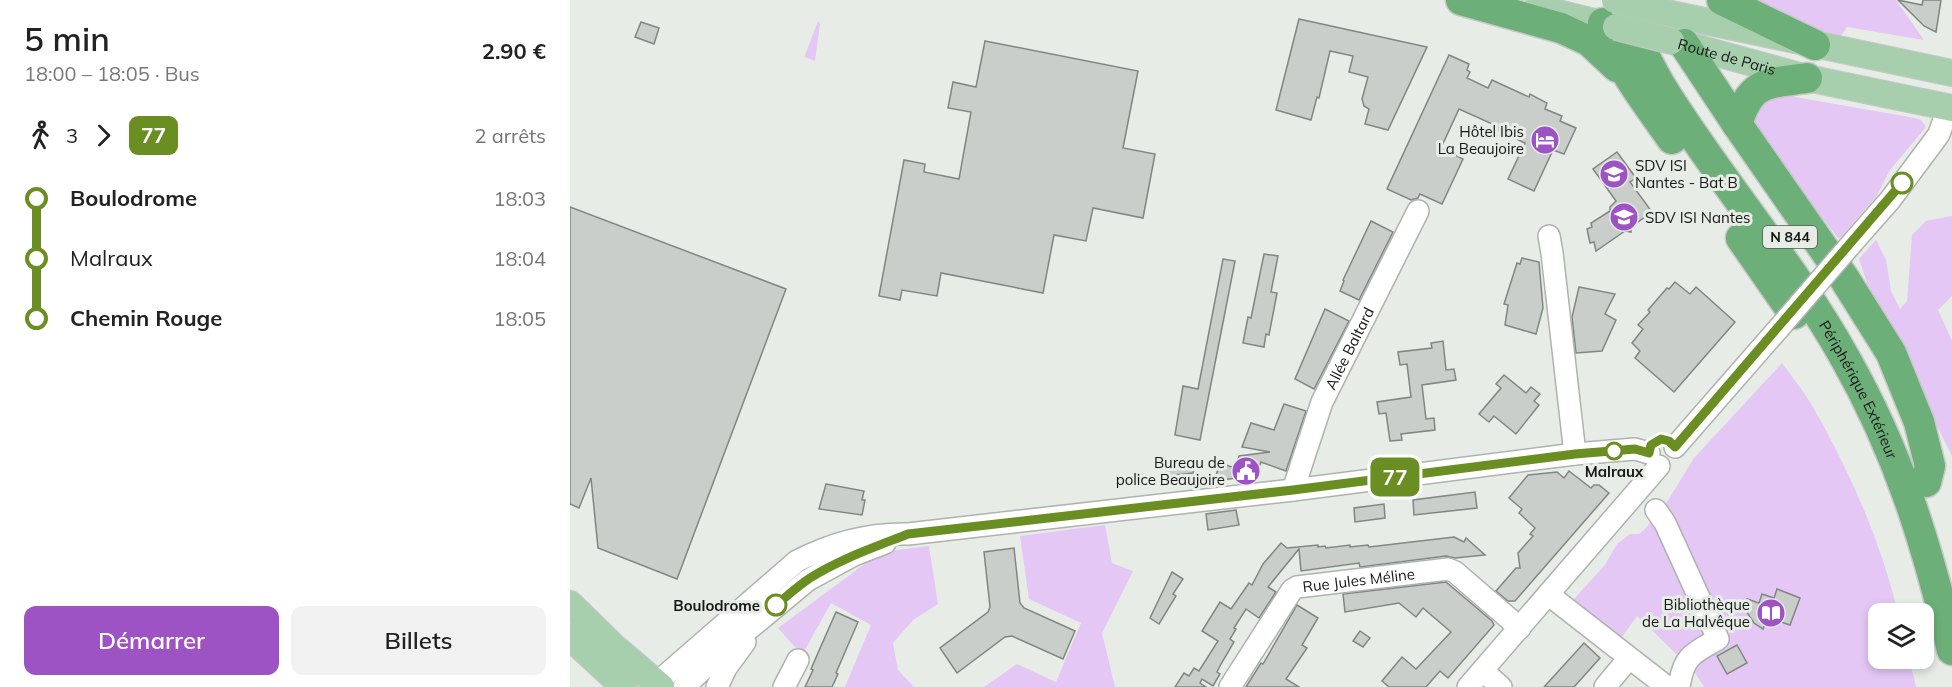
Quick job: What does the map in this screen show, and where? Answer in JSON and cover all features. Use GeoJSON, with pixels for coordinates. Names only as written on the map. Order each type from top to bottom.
{"type":"FeatureCollection","features":[{"type":"Feature","properties":{"kind":"highway"},"geometry":{"type":"LineString","coordinates":[[1461,0],[1561,28],[1589,41],[1637,89]]}},
{"type":"Feature","properties":{"kind":"highway"},"geometry":{"type":"LineString","coordinates":[[1722,0],[1815,45]]}},
{"type":"Feature","properties":{"kind":"highway"},"geometry":{"type":"LineString","coordinates":[[1609,10],[1608,38],[1637,89],[1822,355],[1847,395],[1886,467],[1914,481],[1930,466],[1919,422],[1890,353],[1844,278],[1665,18]]}},
{"type":"Feature","properties":{"kind":"highway","name":"Périphérique Extérieur"},"geometry":{"type":"LineString","coordinates":[[1609,10],[1817,311],[1914,481],[1921,532],[1952,650]]}},
{"type":"Feature","properties":{"kind":"highway","name":"N 844"},"geometry":{"type":"LineString","coordinates":[[1665,18],[1659,42],[1691,96],[1812,267],[1872,365],[1905,431],[1914,481],[1952,565]]}},
{"type":"Feature","properties":{"kind":"highway"},"geometry":{"type":"LineString","coordinates":[[1737,124],[1744,102],[1753,92],[1761,87],[1807,78]]}},
{"type":"Feature","properties":{"kind":"main road","name":"Route de Paris"},"geometry":{"type":"LineString","coordinates":[[1501,0],[1609,10],[1665,18],[1952,73]]}},
{"type":"Feature","properties":{"kind":"main road","name":"Route de Paris"},"geometry":{"type":"LineString","coordinates":[[1665,18],[1807,78],[1951,101]]}},
{"type":"Feature","properties":{"kind":"main road"},"geometry":{"type":"LineString","coordinates":[[570,604],[656,685]]}},
{"type":"Feature","properties":{"kind":"main road"},"geometry":{"type":"LineString","coordinates":[[570,636],[624,687]]}},
{"type":"Feature","properties":{"kind":"street"},"geometry":{"type":"LineString","coordinates":[[1468,687],[1549,594],[1654,459],[1651,445],[1661,439],[1669,441],[1675,447],[1890,200],[1939,134],[1951,101]]}},
{"type":"Feature","properties":{"kind":"street","name":"Allée Baltard"},"geometry":{"type":"LineString","coordinates":[[1293,490],[1322,402],[1418,211]]}},
{"type":"Feature","properties":{"kind":"street"},"geometry":{"type":"LineString","coordinates":[[1549,236],[1575,454]]}},
{"type":"Feature","properties":{"kind":"street"},"geometry":{"type":"LineString","coordinates":[[656,685],[713,632],[796,561],[820,550],[857,538],[883,533],[908,534],[1293,490],[1575,454],[1635,449],[1654,459]]}},
{"type":"Feature","properties":{"kind":"street"},"geometry":{"type":"LineString","coordinates":[[1549,594],[1629,658],[1674,686],[1692,654],[1718,639],[1665,523],[1656,510]]}},
{"type":"Feature","properties":{"kind":"street"},"geometry":{"type":"LineString","coordinates":[[684,687],[721,652],[807,580],[854,555],[908,534]]}},
{"type":"Feature","properties":{"kind":"street","name":"Rue Jules Méline"},"geometry":{"type":"LineString","coordinates":[[1230,687],[1292,590],[1297,587],[1448,569],[1455,572],[1520,628]]}},
{"type":"Feature","properties":{"kind":"street"},"geometry":{"type":"LineString","coordinates":[[717,687],[726,668],[774,606]]}},
{"type":"Feature","properties":{"kind":"street"},"geometry":{"type":"LineString","coordinates":[[1605,687],[1629,658]]}},
{"type":"Feature","properties":{"kind":"street"},"geometry":{"type":"LineString","coordinates":[[784,687],[798,660]]}},
{"type":"Feature","properties":{"kind":"street"},"geometry":{"type":"LineString","coordinates":[[1483,670],[1501,687]]}},
{"type":"Feature","properties":{"kind":"shaded area"},"geometry":{"type":"Polygon","coordinates":[[[1743,0],[1896,0],[1924,40],[1847,27],[1840,37],[1761,10],[1743,0]]]}},
{"type":"Feature","properties":{"kind":"shaded area"},"geometry":{"type":"Polygon","coordinates":[[[818,21],[820,24],[815,61],[805,55],[818,21]]]}},
{"type":"Feature","properties":{"kind":"shaded area"},"geometry":{"type":"Polygon","coordinates":[[[1778,94],[1915,118],[1921,120],[1926,127],[1890,170],[1876,197],[1839,239],[1754,133],[1752,101],[1778,94]]]}},
{"type":"Feature","properties":{"kind":"shaded area"},"geometry":{"type":"Polygon","coordinates":[[[1952,216],[1952,296],[1938,310],[1952,341],[1952,456],[1870,292],[1859,259],[1876,240],[1886,260],[1891,291],[1900,309],[1907,301],[1912,235],[1926,221],[1952,216]]]}},
{"type":"Feature","properties":{"kind":"shaded area"},"geometry":{"type":"Polygon","coordinates":[[[1782,363],[1810,403],[1840,457],[1863,508],[1891,586],[1895,603],[1868,603],[1868,669],[1912,669],[1916,687],[1704,687],[1694,671],[1637,616],[1617,644],[1573,600],[1605,565],[1617,544],[1630,534],[1639,534],[1644,530],[1667,502],[1694,458],[1782,363]]]}},
{"type":"Feature","properties":{"kind":"shaded area"},"geometry":{"type":"Polygon","coordinates":[[[1105,525],[1112,563],[1133,571],[1102,633],[1115,687],[984,687],[1017,664],[1056,682],[1081,623],[1029,599],[1020,536],[1105,525]]]}},
{"type":"Feature","properties":{"kind":"shaded area"},"geometry":{"type":"Polygon","coordinates":[[[929,546],[938,604],[913,620],[893,643],[898,670],[914,687],[845,687],[871,625],[831,603],[802,655],[778,628],[881,552],[929,546]]]}},
{"type":"Feature","properties":{"kind":"building"},"geometry":{"type":"Polygon","coordinates":[[[1898,0],[1922,5],[1923,0],[1941,0],[1936,32],[1924,26],[1898,0]]]}},
{"type":"Feature","properties":{"kind":"building"},"geometry":{"type":"Polygon","coordinates":[[[1299,19],[1427,47],[1388,130],[1365,124],[1369,109],[1364,106],[1362,99],[1368,77],[1349,72],[1353,56],[1330,51],[1319,98],[1317,97],[1311,120],[1276,110],[1299,19]]]}},
{"type":"Feature","properties":{"kind":"building"},"geometry":{"type":"Polygon","coordinates":[[[641,22],[659,28],[654,44],[635,37],[641,22]]]}},
{"type":"Feature","properties":{"kind":"building"},"geometry":{"type":"Polygon","coordinates":[[[985,41],[1138,71],[1123,148],[1155,154],[1143,218],[1093,208],[1086,241],[1054,235],[1043,293],[941,273],[937,296],[902,290],[900,300],[879,296],[904,160],[925,164],[924,172],[959,179],[971,112],[948,108],[953,82],[976,87],[985,41]]]}},
{"type":"Feature","properties":{"kind":"building"},"geometry":{"type":"Polygon","coordinates":[[[1449,55],[1469,64],[1467,70],[1470,72],[1467,78],[1488,88],[1492,80],[1529,97],[1530,94],[1547,103],[1545,109],[1562,116],[1560,121],[1576,128],[1564,154],[1553,150],[1534,191],[1508,179],[1525,143],[1497,130],[1499,127],[1459,109],[1441,148],[1463,159],[1442,204],[1420,194],[1418,198],[1411,200],[1387,189],[1449,55]]]}},
{"type":"Feature","properties":{"kind":"building"},"geometry":{"type":"Polygon","coordinates":[[[1617,152],[1636,178],[1630,182],[1652,212],[1631,227],[1631,232],[1625,231],[1596,251],[1594,242],[1590,243],[1587,229],[1592,227],[1591,223],[1610,211],[1610,207],[1616,201],[1593,169],[1617,152]]]}},
{"type":"Feature","properties":{"kind":"building"},"geometry":{"type":"Polygon","coordinates":[[[570,207],[786,289],[677,579],[598,548],[591,478],[579,508],[570,504],[570,207]]]}},
{"type":"Feature","properties":{"kind":"building"},"geometry":{"type":"Polygon","coordinates":[[[1371,221],[1393,232],[1359,300],[1340,291],[1371,221]]]}},
{"type":"Feature","properties":{"kind":"building"},"geometry":{"type":"Polygon","coordinates":[[[1264,254],[1278,256],[1271,292],[1277,293],[1269,335],[1266,334],[1264,347],[1243,343],[1248,317],[1251,318],[1264,254]]]}},
{"type":"Feature","properties":{"kind":"building"},"geometry":{"type":"Polygon","coordinates":[[[1522,258],[1539,262],[1543,308],[1536,334],[1505,325],[1508,305],[1504,304],[1517,263],[1520,264],[1522,258]]]}},
{"type":"Feature","properties":{"kind":"building"},"geometry":{"type":"Polygon","coordinates":[[[1223,259],[1235,261],[1200,440],[1175,435],[1183,386],[1198,389],[1223,259]]]}},
{"type":"Feature","properties":{"kind":"building"},"geometry":{"type":"Polygon","coordinates":[[[1675,282],[1690,294],[1696,287],[1735,322],[1674,392],[1635,358],[1640,351],[1632,343],[1643,329],[1638,325],[1650,312],[1648,310],[1675,282]]]}},
{"type":"Feature","properties":{"kind":"building"},"geometry":{"type":"Polygon","coordinates":[[[1579,287],[1615,294],[1605,314],[1616,320],[1602,351],[1576,353],[1572,317],[1579,287]]]}},
{"type":"Feature","properties":{"kind":"building"},"geometry":{"type":"Polygon","coordinates":[[[1325,309],[1349,321],[1314,389],[1295,379],[1325,309]]]}},
{"type":"Feature","properties":{"kind":"building"},"geometry":{"type":"Polygon","coordinates":[[[1443,341],[1446,370],[1454,369],[1456,380],[1422,385],[1426,419],[1434,418],[1435,430],[1401,434],[1402,440],[1390,441],[1386,413],[1379,414],[1377,402],[1411,397],[1407,364],[1400,365],[1398,352],[1432,348],[1431,343],[1443,341]]]}},
{"type":"Feature","properties":{"kind":"building"},"geometry":{"type":"Polygon","coordinates":[[[1504,375],[1526,393],[1531,387],[1540,394],[1534,401],[1539,405],[1516,434],[1494,416],[1489,422],[1479,414],[1501,388],[1496,384],[1504,375]]]}},
{"type":"Feature","properties":{"kind":"building"},"geometry":{"type":"Polygon","coordinates":[[[1284,404],[1306,411],[1286,471],[1261,462],[1256,475],[1258,475],[1214,481],[1220,463],[1235,468],[1239,456],[1270,452],[1242,447],[1251,423],[1274,430],[1284,404]]]}},
{"type":"Feature","properties":{"kind":"building"},"geometry":{"type":"Polygon","coordinates":[[[1197,461],[1193,473],[1167,476],[1166,464],[1197,461]]]}},
{"type":"Feature","properties":{"kind":"building"},"geometry":{"type":"Polygon","coordinates":[[[1569,471],[1591,488],[1599,485],[1609,493],[1515,601],[1508,601],[1496,591],[1516,568],[1520,568],[1518,553],[1533,536],[1530,534],[1535,528],[1519,513],[1522,509],[1509,498],[1528,475],[1557,472],[1564,478],[1569,471]]]}},
{"type":"Feature","properties":{"kind":"building"},"geometry":{"type":"Polygon","coordinates":[[[826,484],[864,491],[862,515],[819,509],[826,484]]]}},
{"type":"Feature","properties":{"kind":"building"},"geometry":{"type":"Polygon","coordinates":[[[1475,492],[1477,508],[1414,515],[1413,500],[1475,492]]]}},
{"type":"Feature","properties":{"kind":"building"},"geometry":{"type":"Polygon","coordinates":[[[1384,504],[1385,518],[1355,522],[1354,508],[1384,504]]]}},
{"type":"Feature","properties":{"kind":"building"},"geometry":{"type":"Polygon","coordinates":[[[1236,510],[1239,525],[1208,530],[1206,514],[1236,510]]]}},
{"type":"Feature","properties":{"kind":"building"},"geometry":{"type":"Polygon","coordinates":[[[1454,537],[1464,542],[1466,538],[1485,555],[1455,558],[1446,556],[1360,567],[1359,563],[1301,571],[1299,549],[1268,587],[1276,592],[1259,618],[1246,609],[1234,628],[1236,629],[1230,639],[1234,642],[1217,672],[1220,674],[1213,686],[1202,679],[1200,683],[1206,687],[1175,687],[1184,673],[1189,676],[1194,668],[1199,671],[1218,641],[1202,631],[1220,602],[1231,609],[1249,583],[1252,585],[1263,564],[1281,543],[1287,548],[1318,545],[1318,547],[1325,546],[1326,548],[1350,545],[1350,547],[1368,545],[1369,547],[1454,537]]]}},
{"type":"Feature","properties":{"kind":"building"},"geometry":{"type":"Polygon","coordinates":[[[1014,548],[1020,603],[1024,608],[1075,631],[1063,659],[1012,636],[1005,637],[957,673],[940,648],[988,612],[990,607],[984,552],[1014,548]]]}},
{"type":"Feature","properties":{"kind":"building"},"geometry":{"type":"Polygon","coordinates":[[[1172,572],[1183,579],[1173,594],[1176,596],[1159,624],[1150,618],[1172,572]]]}},
{"type":"Feature","properties":{"kind":"building"},"geometry":{"type":"Polygon","coordinates":[[[1446,582],[1494,625],[1448,678],[1440,671],[1426,687],[1389,687],[1382,681],[1402,657],[1416,669],[1451,632],[1423,608],[1416,617],[1399,603],[1345,612],[1343,594],[1446,582]]]}},
{"type":"Feature","properties":{"kind":"building","name":"Bibliothèque de La Halvêque"},"geometry":{"type":"Polygon","coordinates":[[[1777,589],[1800,598],[1790,625],[1772,619],[1772,622],[1766,620],[1763,629],[1754,623],[1744,608],[1747,599],[1759,603],[1762,594],[1774,598],[1777,589]]]}},
{"type":"Feature","properties":{"kind":"building"},"geometry":{"type":"Polygon","coordinates":[[[1297,605],[1318,618],[1302,645],[1307,648],[1286,679],[1299,687],[1246,687],[1261,663],[1263,664],[1297,605]]]}},
{"type":"Feature","properties":{"kind":"building"},"geometry":{"type":"Polygon","coordinates":[[[836,612],[858,622],[836,673],[838,674],[832,687],[805,687],[813,670],[811,669],[836,612]]]}},
{"type":"Feature","properties":{"kind":"building"},"geometry":{"type":"Polygon","coordinates":[[[1360,631],[1370,638],[1363,647],[1353,641],[1360,631]]]}},
{"type":"Feature","properties":{"kind":"building"},"geometry":{"type":"Polygon","coordinates":[[[1584,643],[1600,658],[1574,687],[1544,687],[1584,643]]]}},
{"type":"Feature","properties":{"kind":"building"},"geometry":{"type":"Polygon","coordinates":[[[1737,645],[1747,663],[1727,674],[1717,656],[1737,645]]]}},
{"type":"Feature","properties":{"kind":"bus line","name":"77"},"geometry":{"type":"LineString","coordinates":[[776,605],[807,580],[821,572],[854,555],[908,534],[1293,490],[1575,454],[1635,449],[1649,453],[1651,445],[1661,439],[1669,441],[1675,447],[1890,200],[1902,183]]}},
{"type":"Feature","properties":{"kind":"place","name":"Hôtel Ibis La Beaujoire"},"geometry":{"type":"Point","coordinates":[1545,140]}},
{"type":"Feature","properties":{"kind":"place","name":"SDV ISI Nantes - Bat B"},"geometry":{"type":"Point","coordinates":[1614,174]}},
{"type":"Feature","properties":{"kind":"place","name":"SDV ISI Nantes"},"geometry":{"type":"Point","coordinates":[1624,217]}},
{"type":"Feature","properties":{"kind":"place","name":"Malraux"},"geometry":{"type":"Point","coordinates":[1614,451]}},
{"type":"Feature","properties":{"kind":"place","name":"Bureau de police Beaujoire"},"geometry":{"type":"Point","coordinates":[1246,471]}},
{"type":"Feature","properties":{"kind":"place","name":"Boulodrome"},"geometry":{"type":"Point","coordinates":[776,605]}},
{"type":"Feature","properties":{"kind":"place","name":"Bibliothèque de La Halvêque"},"geometry":{"type":"Point","coordinates":[1771,613]}}]}
